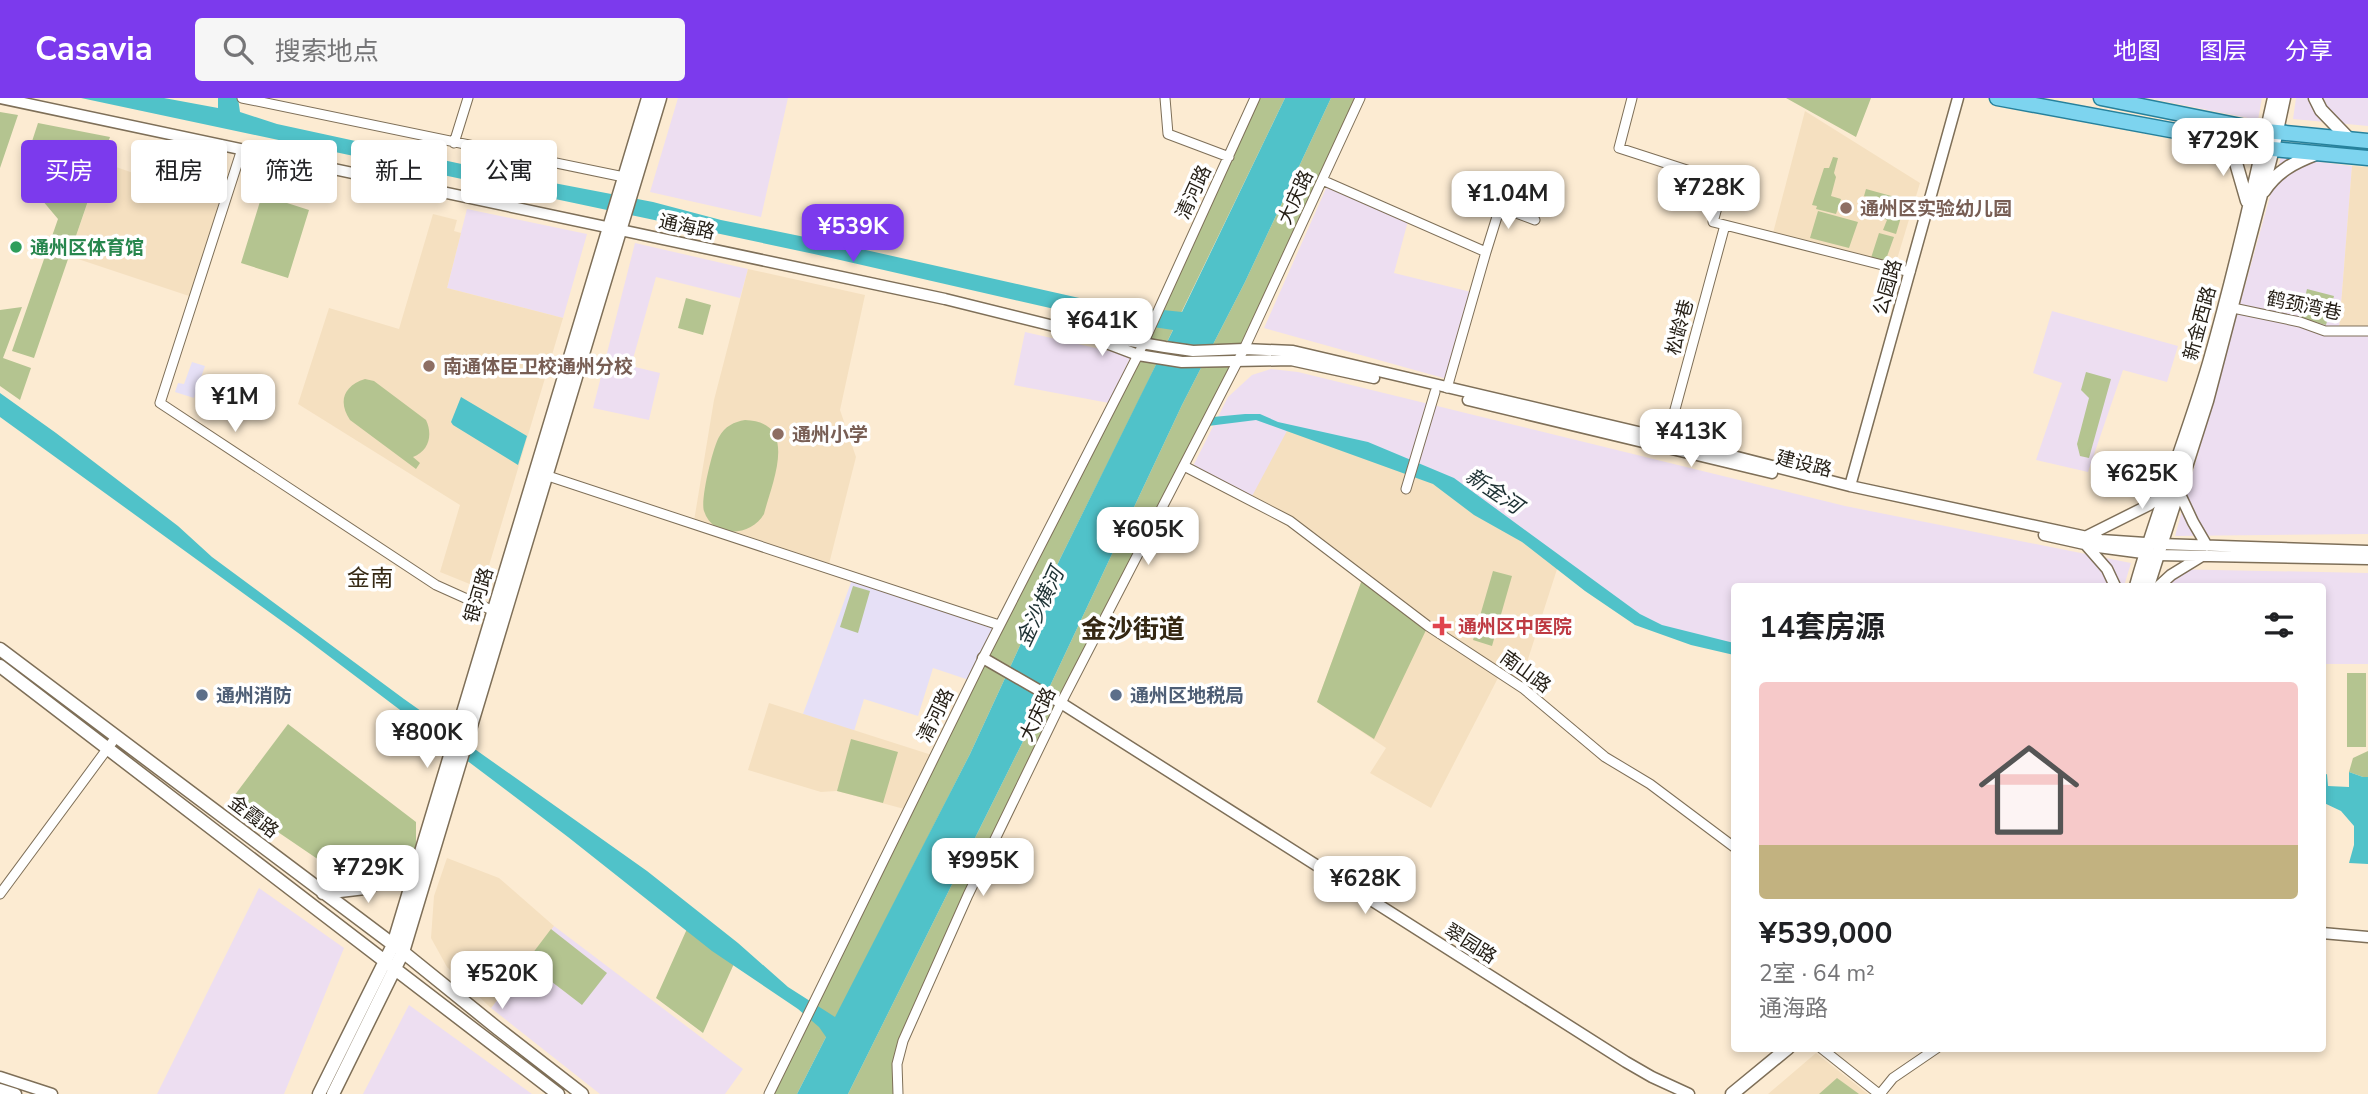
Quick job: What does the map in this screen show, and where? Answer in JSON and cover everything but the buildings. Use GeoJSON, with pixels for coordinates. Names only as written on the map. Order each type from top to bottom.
{"type":"FeatureCollection","features":[{"type":"Feature","properties":{"kind":"main road","name":"银河路"},"geometry":{"type":"LineString","coordinates":[[333,1094],[398,948],[615,229],[648,98]]}},
{"type":"Feature","properties":{"kind":"main road","name":"银河路"},"geometry":{"type":"LineString","coordinates":[[629,174],[660,98]]}},
{"type":"Feature","properties":{"kind":"main road"},"geometry":{"type":"LineString","coordinates":[[1997,98],[2268,148],[2368,158]]}},
{"type":"Feature","properties":{"kind":"main road"},"geometry":{"type":"LineString","coordinates":[[2101,98],[2272,131],[2368,141]]}},
{"type":"Feature","properties":{"kind":"main road","name":"新金西路"},"geometry":{"type":"LineString","coordinates":[[2272,131],[2274,98]]}},
{"type":"Feature","properties":{"kind":"main road","name":"新金西路"},"geometry":{"type":"LineString","coordinates":[[2153,549],[2207,401],[2260,197],[2272,131],[2284,98]]}},
{"type":"Feature","properties":{"kind":"main road"},"geometry":{"type":"LineString","coordinates":[[2315,98],[2321,110],[2349,139]]}},
{"type":"Feature","properties":{"kind":"main road"},"geometry":{"type":"LineString","coordinates":[[2222,140],[2234,156],[2248,204]]}},
{"type":"Feature","properties":{"kind":"main road","name":"新金西路"},"geometry":{"type":"LineString","coordinates":[[2173,490],[2248,204],[2268,148]]}},
{"type":"Feature","properties":{"kind":"main road"},"geometry":{"type":"LineString","coordinates":[[2260,197],[2270,182],[2286,167],[2320,152]]}},
{"type":"Feature","properties":{"kind":"main road"},"geometry":{"type":"LineString","coordinates":[[2137,583],[2153,549]]}},
{"type":"Feature","properties":{"kind":"main road"},"geometry":{"type":"LineString","coordinates":[[2148,583],[2153,549]]}},
{"type":"Feature","properties":{"kind":"main road","name":"银河路"},"geometry":{"type":"LineString","coordinates":[[398,948],[416,867],[499,613]]}},
{"type":"Feature","properties":{"kind":"main road","name":"金霞路"},"geometry":{"type":"LineString","coordinates":[[0,649],[398,948],[582,1094]]}},
{"type":"Feature","properties":{"kind":"main road","name":"金霞路"},"geometry":{"type":"LineString","coordinates":[[0,666],[558,1094]]}},
{"type":"Feature","properties":{"kind":"main road"},"geometry":{"type":"LineString","coordinates":[[323,893],[365,888],[416,867]]}},
{"type":"Feature","properties":{"kind":"main road","name":"银河路"},"geometry":{"type":"LineString","coordinates":[[319,1094],[390,965]]}},
{"type":"Feature","properties":{"kind":"main road"},"geometry":{"type":"LineString","coordinates":[[1724,1094],[1773,1052]]}},
{"type":"Feature","properties":{"kind":"main road"},"geometry":{"type":"LineString","coordinates":[[1732,1094],[1783,1052]]}},
{"type":"Feature","properties":{"kind":"street","name":"通海路"},"geometry":{"type":"LineString","coordinates":[[0,98],[241,149]]}},
{"type":"Feature","properties":{"kind":"street"},"geometry":{"type":"LineString","coordinates":[[242,98],[454,143],[629,174]]}},
{"type":"Feature","properties":{"kind":"street"},"geometry":{"type":"LineString","coordinates":[[454,143],[468,98]]}},
{"type":"Feature","properties":{"kind":"street"},"geometry":{"type":"LineString","coordinates":[[1165,98],[1168,134],[1228,157]]}},
{"type":"Feature","properties":{"kind":"street","name":"清河路"},"geometry":{"type":"LineString","coordinates":[[769,1094],[999,625],[1138,355],[1255,98]]}},
{"type":"Feature","properties":{"kind":"street","name":"大庆路"},"geometry":{"type":"LineString","coordinates":[[898,1094],[897,1064],[903,1041],[968,895],[1061,703],[1244,349],[1360,98]]}},
{"type":"Feature","properties":{"kind":"street","name":"松龄巷"},"geometry":{"type":"LineString","coordinates":[[1632,98],[1619,148],[1724,182],[1713,222],[1725,225],[1667,439]]}},
{"type":"Feature","properties":{"kind":"street","name":"公园路"},"geometry":{"type":"LineString","coordinates":[[1850,486],[1958,98]]}},
{"type":"Feature","properties":{"kind":"street"},"geometry":{"type":"LineString","coordinates":[[241,152],[160,403],[436,585],[499,613]]}},
{"type":"Feature","properties":{"kind":"street","name":"通海路"},"geometry":{"type":"LineString","coordinates":[[337,169],[944,299],[1078,332],[1193,351],[1244,349]]}},
{"type":"Feature","properties":{"kind":"street"},"geometry":{"type":"LineString","coordinates":[[1322,180],[1486,252]]}},
{"type":"Feature","properties":{"kind":"street"},"geometry":{"type":"LineString","coordinates":[[1447,388],[1500,207],[1535,220]]}},
{"type":"Feature","properties":{"kind":"street"},"geometry":{"type":"LineString","coordinates":[[1725,225],[1910,272]]}},
{"type":"Feature","properties":{"kind":"street","name":"鹤颈湾巷"},"geometry":{"type":"LineString","coordinates":[[2232,308],[2300,322],[2325,331],[2368,331]]}},
{"type":"Feature","properties":{"kind":"street","name":"通海路"},"geometry":{"type":"LineString","coordinates":[[1078,332],[1138,355],[1182,362],[1238,360]]}},
{"type":"Feature","properties":{"kind":"street","name":"建设路"},"geometry":{"type":"LineString","coordinates":[[1244,349],[1293,351],[2086,541]]}},
{"type":"Feature","properties":{"kind":"street","name":"建设路"},"geometry":{"type":"LineString","coordinates":[[1238,360],[1291,360],[1649,442],[1850,493],[2086,541],[2153,549],[2368,559]]}},
{"type":"Feature","properties":{"kind":"street"},"geometry":{"type":"LineString","coordinates":[[1408,484],[1435,392]]}},
{"type":"Feature","properties":{"kind":"street","name":"南山路"},"geometry":{"type":"LineString","coordinates":[[1184,466],[1290,522],[1428,626],[1524,689],[1605,757],[1650,784],[1731,846]]}},
{"type":"Feature","properties":{"kind":"street"},"geometry":{"type":"LineString","coordinates":[[541,474],[999,625]]}},
{"type":"Feature","properties":{"kind":"street"},"geometry":{"type":"LineString","coordinates":[[2114,583],[2107,569],[2086,541],[2173,490],[2190,516],[2205,551],[2162,583]]}},
{"type":"Feature","properties":{"kind":"street","name":"建设路"},"geometry":{"type":"LineString","coordinates":[[2205,551],[2368,551]]}},
{"type":"Feature","properties":{"kind":"street","name":"翠园路"},"geometry":{"type":"LineString","coordinates":[[983,658],[1061,703],[1626,1062],[1689,1094]]}},
{"type":"Feature","properties":{"kind":"street"},"geometry":{"type":"LineString","coordinates":[[0,894],[116,737]]}},
{"type":"Feature","properties":{"kind":"street"},"geometry":{"type":"LineString","coordinates":[[2326,933],[2368,937]]}},
{"type":"Feature","properties":{"kind":"street"},"geometry":{"type":"LineString","coordinates":[[1826,1052],[1879,1094],[1893,1078],[1931,1052]]}},
{"type":"Feature","properties":{"kind":"street"},"geometry":{"type":"LineString","coordinates":[[0,1077],[52,1094]]}},
{"type":"Feature","properties":{"kind":"street"},"geometry":{"type":"LineString","coordinates":[[0,1089],[16,1094]]}},
{"type":"Feature","properties":{"kind":"shaded area"},"geometry":{"type":"Polygon","coordinates":[[[678,98],[788,98],[761,217],[650,192],[678,98]]]}},
{"type":"Feature","properties":{"kind":"shaded area"},"geometry":{"type":"Polygon","coordinates":[[[2148,98],[2262,98],[2258,120],[2148,98]]]}},
{"type":"Feature","properties":{"kind":"shaded area"},"geometry":{"type":"Polygon","coordinates":[[[2296,98],[2368,98],[2368,126],[2293,119],[2296,98]]]}},
{"type":"Feature","properties":{"kind":"shaded area","name":"通州区实验幼儿园"},"geometry":{"type":"Polygon","coordinates":[[[1805,111],[1920,183],[1895,266],[1773,233],[1805,111]]]}},
{"type":"Feature","properties":{"kind":"shaded area"},"geometry":{"type":"Polygon","coordinates":[[[2281,157],[2352,166],[2339,331],[2368,331],[2368,534],[2175,536],[2281,157]]]}},
{"type":"Feature","properties":{"kind":"shaded area"},"geometry":{"type":"Polygon","coordinates":[[[2352,166],[2368,167],[2368,331],[2339,332],[2352,166]]]}},
{"type":"Feature","properties":{"kind":"shaded area"},"geometry":{"type":"Polygon","coordinates":[[[117,167],[131,172],[131,203],[224,205],[195,298],[69,256],[88,203],[117,203],[117,167]]]}},
{"type":"Feature","properties":{"kind":"shaded area"},"geometry":{"type":"Polygon","coordinates":[[[1328,184],[1408,221],[1394,273],[1471,292],[1447,379],[1264,328],[1328,184]]]}},
{"type":"Feature","properties":{"kind":"shaded area"},"geometry":{"type":"Polygon","coordinates":[[[467,209],[587,234],[563,318],[447,288],[467,209]]]}},
{"type":"Feature","properties":{"kind":"shaded area","name":"南通体臣卫校通州分校"},"geometry":{"type":"Polygon","coordinates":[[[433,214],[457,220],[454,231],[461,233],[447,288],[563,318],[482,589],[440,572],[460,505],[298,404],[329,308],[399,329],[433,214]]]}},
{"type":"Feature","properties":{"kind":"shaded area"},"geometry":{"type":"Polygon","coordinates":[[[635,243],[748,269],[740,298],[656,277],[631,366],[660,373],[649,420],[593,408],[635,243]]]}},
{"type":"Feature","properties":{"kind":"shaded area","name":"通州小学"},"geometry":{"type":"Polygon","coordinates":[[[748,269],[865,295],[840,410],[856,457],[828,568],[694,521],[714,400],[748,269]]]}},
{"type":"Feature","properties":{"kind":"shaded area"},"geometry":{"type":"Polygon","coordinates":[[[2052,311],[2178,346],[2167,382],[2123,370],[2088,472],[2036,460],[2062,383],[2033,373],[2052,311]]]}},
{"type":"Feature","properties":{"kind":"shaded area"},"geometry":{"type":"Polygon","coordinates":[[[1025,332],[1131,356],[1109,403],[1014,385],[1025,332]]]}},
{"type":"Feature","properties":{"kind":"shaded area"},"geometry":{"type":"Polygon","coordinates":[[[192,362],[205,366],[194,398],[175,392],[178,383],[184,384],[192,362]]]}},
{"type":"Feature","properties":{"kind":"shaded area"},"geometry":{"type":"Polygon","coordinates":[[[1271,369],[1298,372],[1845,506],[2131,563],[2125,583],[1731,583],[1731,648],[1657,629],[1512,526],[1250,500],[1191,470],[1228,397],[1252,375],[1271,369]]]}},
{"type":"Feature","properties":{"kind":"shaded area","name":"通州区中医院"},"geometry":{"type":"Polygon","coordinates":[[[1289,427],[1459,490],[1559,563],[1519,687],[1499,676],[1431,808],[1370,773],[1386,748],[1317,702],[1363,577],[1290,521],[1250,500],[1289,427]]]}},
{"type":"Feature","properties":{"kind":"shaded area"},"geometry":{"type":"Polygon","coordinates":[[[2167,569],[2368,573],[2368,664],[2326,664],[2326,583],[2162,583],[2167,569]]]}},
{"type":"Feature","properties":{"kind":"shaded area"},"geometry":{"type":"Polygon","coordinates":[[[853,577],[999,625],[972,681],[933,668],[918,716],[864,699],[854,731],[803,714],[853,577]]]}},
{"type":"Feature","properties":{"kind":"shaded area"},"geometry":{"type":"Polygon","coordinates":[[[769,703],[935,756],[908,810],[837,791],[821,792],[748,770],[769,703]]]}},
{"type":"Feature","properties":{"kind":"shaded area"},"geometry":{"type":"Polygon","coordinates":[[[447,858],[499,878],[554,926],[491,1008],[447,967],[431,938],[434,896],[447,858]]]}},
{"type":"Feature","properties":{"kind":"shaded area"},"geometry":{"type":"Polygon","coordinates":[[[259,888],[344,948],[284,1094],[157,1094],[259,888]]]}},
{"type":"Feature","properties":{"kind":"shaded area"},"geometry":{"type":"Polygon","coordinates":[[[554,926],[743,1069],[725,1094],[600,1094],[491,1008],[554,926]]]}},
{"type":"Feature","properties":{"kind":"shaded area"},"geometry":{"type":"Polygon","coordinates":[[[409,1005],[532,1094],[363,1094],[409,1005]]]}},
{"type":"Feature","properties":{"kind":"shaded area"},"geometry":{"type":"Polygon","coordinates":[[[1816,1053],[1868,1094],[1768,1094],[1816,1053]]]}},
{"type":"Feature","properties":{"kind":"green space"},"geometry":{"type":"Polygon","coordinates":[[[1255,98],[1285,98],[1060,559],[970,754],[797,1094],[768,1094],[1138,355],[1255,98]]]}},
{"type":"Feature","properties":{"kind":"green space"},"geometry":{"type":"Polygon","coordinates":[[[1331,98],[1360,98],[1244,349],[1061,703],[900,1039],[895,1094],[848,1094],[1042,703],[1182,405],[1245,282],[1331,98]]]}},
{"type":"Feature","properties":{"kind":"green space"},"geometry":{"type":"Polygon","coordinates":[[[1786,98],[1871,98],[1856,137],[1786,98]]]}},
{"type":"Feature","properties":{"kind":"green space"},"geometry":{"type":"Polygon","coordinates":[[[0,112],[18,115],[0,168],[0,112]]]}},
{"type":"Feature","properties":{"kind":"green space"},"geometry":{"type":"Polygon","coordinates":[[[38,123],[110,137],[109,140],[32,140],[38,123]]]}},
{"type":"Feature","properties":{"kind":"green space"},"geometry":{"type":"Polygon","coordinates":[[[1833,157],[1838,158],[1831,196],[1841,199],[1836,214],[1816,209],[1817,206],[1812,205],[1824,168],[1829,168],[1833,157]]]}},
{"type":"Feature","properties":{"kind":"green space"},"geometry":{"type":"Polygon","coordinates":[[[1866,189],[1895,197],[1893,201],[1905,204],[1896,234],[1883,230],[1887,220],[1883,218],[1885,212],[1869,207],[1871,198],[1864,196],[1866,189]]]}},
{"type":"Feature","properties":{"kind":"green space"},"geometry":{"type":"Polygon","coordinates":[[[45,203],[87,203],[34,358],[12,351],[58,219],[45,203]]]}},
{"type":"Feature","properties":{"kind":"green space"},"geometry":{"type":"Polygon","coordinates":[[[260,203],[287,203],[309,210],[288,278],[241,263],[260,203]]]}},
{"type":"Feature","properties":{"kind":"green space"},"geometry":{"type":"Polygon","coordinates":[[[1818,211],[1858,222],[1849,248],[1810,238],[1818,211]]]}},
{"type":"Feature","properties":{"kind":"green space"},"geometry":{"type":"Polygon","coordinates":[[[1879,233],[1894,237],[1885,262],[1871,258],[1879,233]]]}},
{"type":"Feature","properties":{"kind":"green space"},"geometry":{"type":"Polygon","coordinates":[[[2307,289],[2334,296],[2326,325],[2300,318],[2307,289]]]}},
{"type":"Feature","properties":{"kind":"green space"},"geometry":{"type":"Polygon","coordinates":[[[686,298],[711,305],[703,335],[678,328],[686,298]]]}},
{"type":"Feature","properties":{"kind":"green space"},"geometry":{"type":"Polygon","coordinates":[[[22,307],[3,358],[31,368],[20,400],[0,386],[0,310],[22,307]]]}},
{"type":"Feature","properties":{"kind":"green space"},"geometry":{"type":"Polygon","coordinates":[[[2086,372],[2111,379],[2089,458],[2080,456],[2077,444],[2089,398],[2081,390],[2086,372]]]}},
{"type":"Feature","properties":{"kind":"green space"},"geometry":{"type":"Polygon","coordinates":[[[365,379],[374,381],[426,420],[428,442],[423,451],[413,457],[420,463],[416,469],[350,420],[346,413],[344,401],[347,390],[365,379]]]}},
{"type":"Feature","properties":{"kind":"green space"},"geometry":{"type":"Polygon","coordinates":[[[745,420],[762,423],[772,431],[777,442],[778,456],[764,514],[750,527],[732,532],[715,527],[709,520],[703,505],[705,485],[719,437],[730,425],[745,420]]]}},
{"type":"Feature","properties":{"kind":"green space"},"geometry":{"type":"Polygon","coordinates":[[[1493,571],[1512,576],[1492,646],[1473,640],[1493,571]]]}},
{"type":"Feature","properties":{"kind":"green space"},"geometry":{"type":"Polygon","coordinates":[[[1363,577],[1428,626],[1374,739],[1317,702],[1363,577]]]}},
{"type":"Feature","properties":{"kind":"green space"},"geometry":{"type":"Polygon","coordinates":[[[853,586],[870,591],[858,633],[840,627],[853,586]]]}},
{"type":"Feature","properties":{"kind":"green space"},"geometry":{"type":"Polygon","coordinates":[[[2347,673],[2366,673],[2366,747],[2347,747],[2347,673]]]}},
{"type":"Feature","properties":{"kind":"green space"},"geometry":{"type":"Polygon","coordinates":[[[288,724],[416,822],[416,846],[409,860],[384,870],[344,877],[231,800],[288,724]]]}},
{"type":"Feature","properties":{"kind":"green space"},"geometry":{"type":"Polygon","coordinates":[[[851,739],[898,752],[883,803],[837,791],[851,739]]]}},
{"type":"Feature","properties":{"kind":"green space"},"geometry":{"type":"Polygon","coordinates":[[[2368,751],[2368,777],[2349,772],[2353,758],[2368,751]]]}},
{"type":"Feature","properties":{"kind":"green space"},"geometry":{"type":"Polygon","coordinates":[[[691,920],[737,957],[703,1033],[656,998],[691,920]]]}},
{"type":"Feature","properties":{"kind":"green space"},"geometry":{"type":"Polygon","coordinates":[[[551,929],[607,973],[582,1005],[526,962],[551,929]]]}},
{"type":"Feature","properties":{"kind":"green space"},"geometry":{"type":"Polygon","coordinates":[[[1837,1078],[1859,1094],[1819,1094],[1837,1078]]]}},
{"type":"Feature","properties":{"kind":"water"},"geometry":{"type":"Polygon","coordinates":[[[81,98],[164,98],[218,108],[218,98],[238,98],[240,112],[277,124],[351,140],[351,155],[337,152],[337,140],[278,140],[81,98]]]}},
{"type":"Feature","properties":{"kind":"water","name":"金沙横河"},"geometry":{"type":"Polygon","coordinates":[[[1285,98],[1331,98],[1245,282],[1182,405],[1042,703],[848,1094],[797,1094],[826,1037],[819,1027],[798,1009],[712,951],[568,837],[301,635],[0,417],[0,393],[178,526],[212,557],[404,699],[647,871],[738,943],[788,987],[835,1017],[970,754],[1060,559],[1173,330],[1094,318],[557,199],[557,184],[653,202],[721,220],[1106,304],[1182,312],[1285,98]]]}},
{"type":"Feature","properties":{"kind":"water"},"geometry":{"type":"Polygon","coordinates":[[[447,161],[461,164],[461,179],[447,176],[447,161]]]}},
{"type":"Feature","properties":{"kind":"water"},"geometry":{"type":"Polygon","coordinates":[[[461,397],[527,436],[518,465],[453,425],[451,422],[461,397]]]}},
{"type":"Feature","properties":{"kind":"water"},"geometry":{"type":"Polygon","coordinates":[[[1260,414],[1278,422],[1368,442],[1454,478],[1640,614],[1662,625],[1731,642],[1731,654],[1691,645],[1635,625],[1585,591],[1522,542],[1474,515],[1433,484],[1256,420],[1208,426],[1213,417],[1260,414]]]}},
{"type":"Feature","properties":{"kind":"water"},"geometry":{"type":"Polygon","coordinates":[[[2349,772],[2368,777],[2368,864],[2349,863],[2354,845],[2354,826],[2341,811],[2326,804],[2326,774],[2328,786],[2349,787],[2349,772]]]}},
{"type":"Feature","properties":{"kind":"place","name":"通州区实验幼儿园"},"geometry":{"type":"Point","coordinates":[1846,208]}},
{"type":"Feature","properties":{"kind":"place","name":"通州区体育馆"},"geometry":{"type":"Point","coordinates":[16,247]}},
{"type":"Feature","properties":{"kind":"place","name":"南通体臣卫校通州分校"},"geometry":{"type":"Point","coordinates":[429,366]}},
{"type":"Feature","properties":{"kind":"place","name":"通州小学"},"geometry":{"type":"Point","coordinates":[778,434]}},
{"type":"Feature","properties":{"kind":"place","name":"通州区中医院"},"geometry":{"type":"Point","coordinates":[1442,626]}},
{"type":"Feature","properties":{"kind":"place","name":"通州消防"},"geometry":{"type":"Point","coordinates":[202,695]}},
{"type":"Feature","properties":{"kind":"place","name":"通州区地税局"},"geometry":{"type":"Point","coordinates":[1116,695]}},
{"type":"Feature","properties":{"kind":"district","name":"金南"},"geometry":{"type":"Point","coordinates":[370,578]}},
{"type":"Feature","properties":{"kind":"district","name":"金沙街道"},"geometry":{"type":"Point","coordinates":[1133,629]}},
{"type":"Feature","properties":{"kind":"water label","name":"新金河"},"geometry":{"type":"Point","coordinates":[1494,491]}}]}
